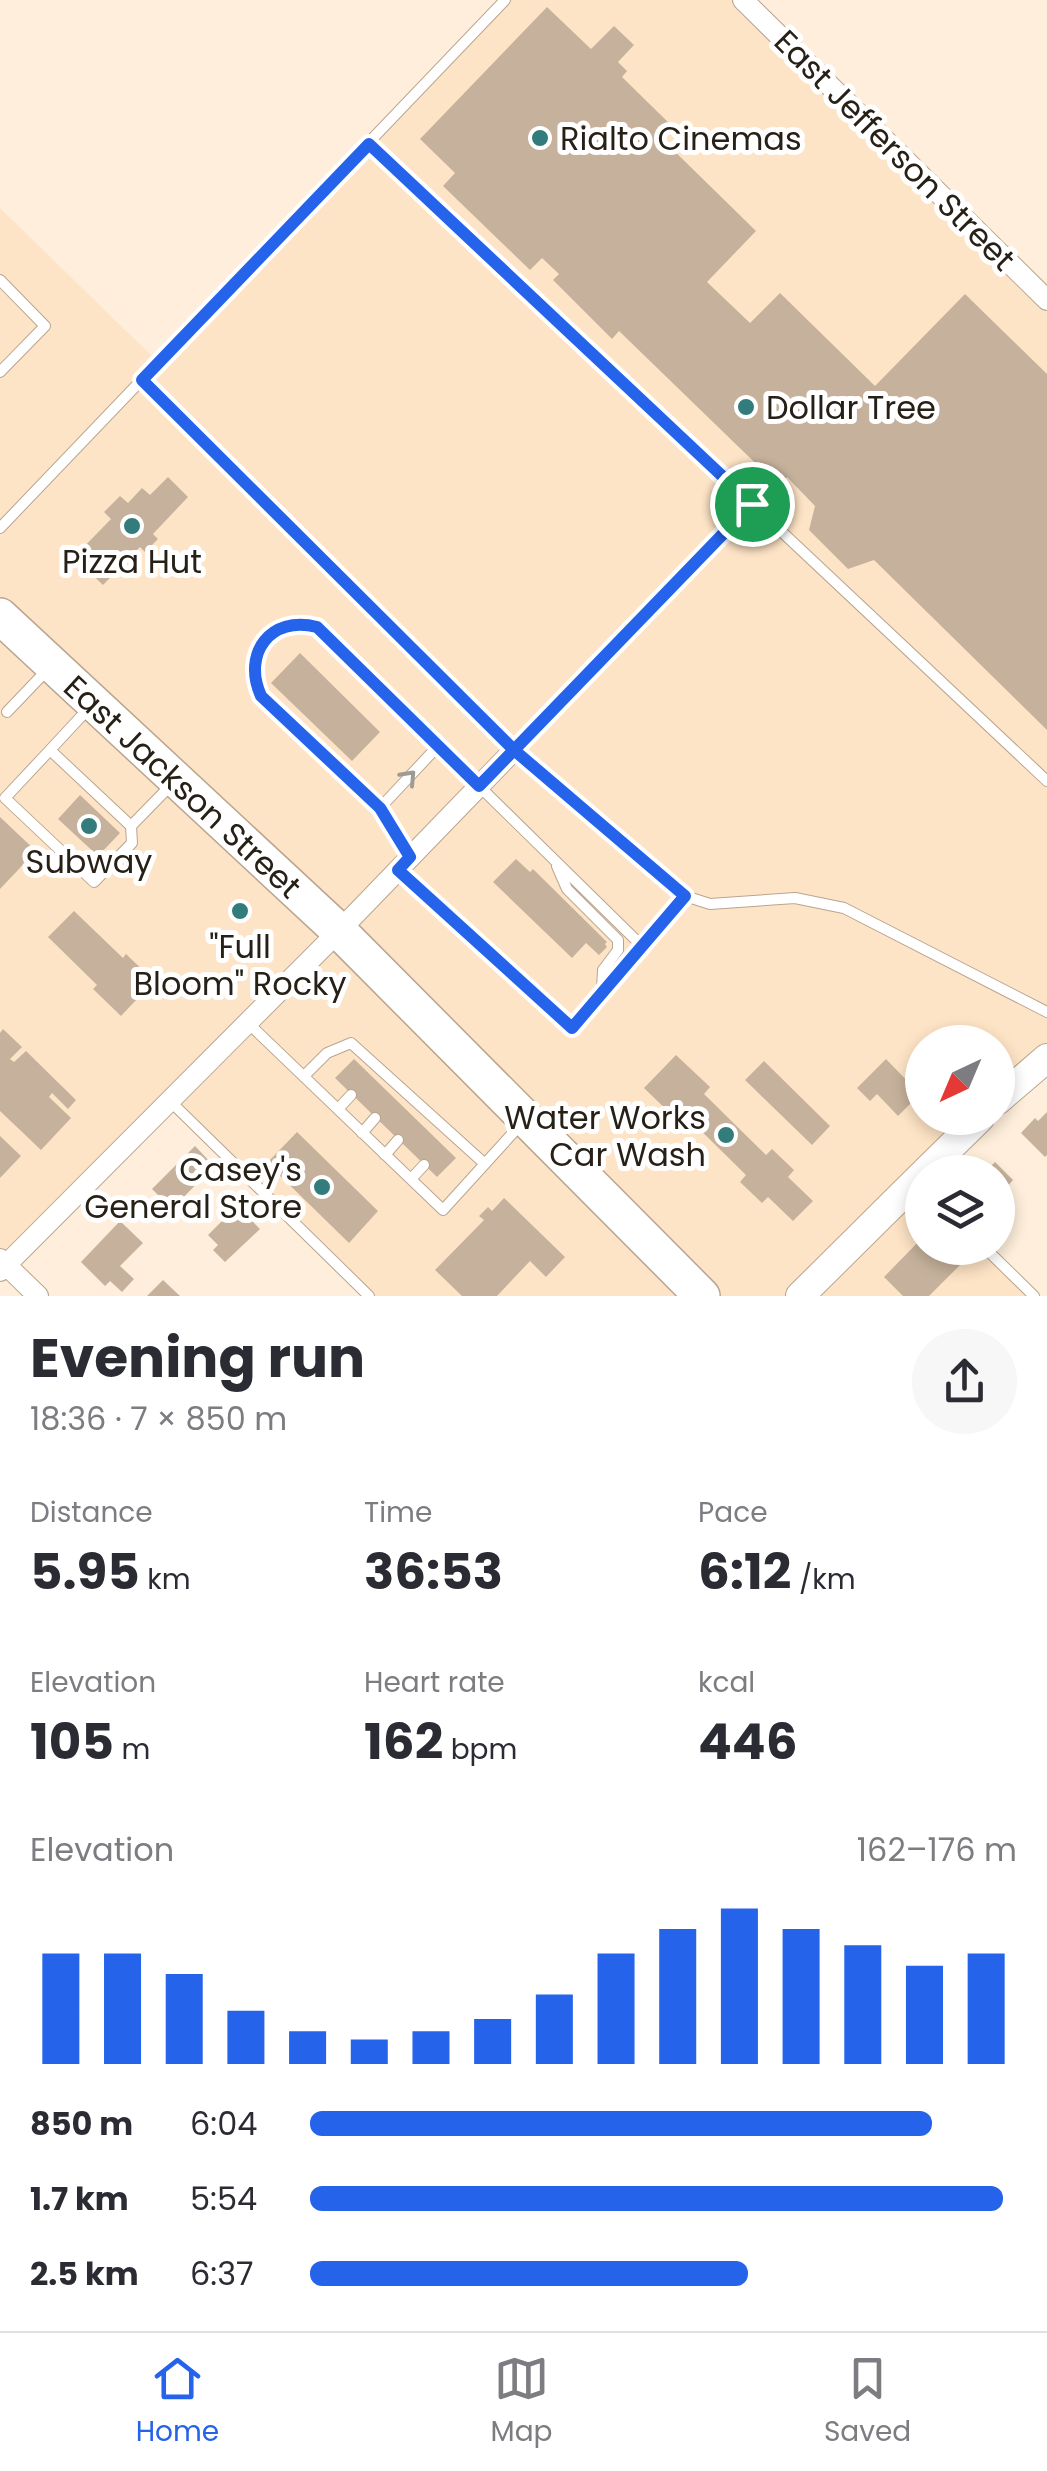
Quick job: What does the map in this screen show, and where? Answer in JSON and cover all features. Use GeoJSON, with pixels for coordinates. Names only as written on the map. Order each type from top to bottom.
{"type":"FeatureCollection","features":[{"type":"Feature","properties":{"kind":"highway","name":"East Jackson Street"},"geometry":{"type":"LineString","coordinates":[[0,616],[339,930],[702,1296]]}},
{"type":"Feature","properties":{"kind":"main road"},"geometry":{"type":"LineString","coordinates":[[1015,1085],[1047,1058]]}},
{"type":"Feature","properties":{"kind":"main road"},"geometry":{"type":"LineString","coordinates":[[944,1155],[964,1135]]}},
{"type":"Feature","properties":{"kind":"main road"},"geometry":{"type":"LineString","coordinates":[[800,1296],[905,1194]]}},
{"type":"Feature","properties":{"kind":"street","name":"East Jefferson Street"},"geometry":{"type":"LineString","coordinates":[[743,0],[1047,300]]}},
{"type":"Feature","properties":{"kind":"street"},"geometry":{"type":"LineString","coordinates":[[38,1296],[2,1265],[248,1023],[514,750]]}},
{"type":"Feature","properties":{"kind":"lane"},"geometry":{"type":"LineString","coordinates":[[0,528],[505,0]]}},
{"type":"Feature","properties":{"kind":"lane"},"geometry":{"type":"LineString","coordinates":[[369,144],[1047,781]]}},
{"type":"Feature","properties":{"kind":"lane"},"geometry":{"type":"LineString","coordinates":[[0,280],[45,326],[0,372]]}},
{"type":"Feature","properties":{"kind":"lane"},"geometry":{"type":"LineString","coordinates":[[142,380],[514,750],[685,896],[710,904],[795,898],[844,908],[1047,1012]]}},
{"type":"Feature","properties":{"kind":"lane"},"geometry":{"type":"LineString","coordinates":[[514,750],[752,504]]}},
{"type":"Feature","properties":{"kind":"lane"},"geometry":{"type":"LineString","coordinates":[[641,945],[317,627],[301,623],[286,626],[264,640],[254,661],[254,680],[261,696],[380,808],[404,864],[572,1028],[685,896]]}},
{"type":"Feature","properties":{"kind":"lane"},"geometry":{"type":"LineString","coordinates":[[2,712],[52,664]]}},
{"type":"Feature","properties":{"kind":"lane"},"geometry":{"type":"LineString","coordinates":[[50,750],[131,826],[132,843],[94,882],[5,798],[94,702]]}},
{"type":"Feature","properties":{"kind":"lane"},"geometry":{"type":"LineString","coordinates":[[380,808],[438,746]]}},
{"type":"Feature","properties":{"kind":"lane"},"geometry":{"type":"LineString","coordinates":[[131,826],[176,779]]}},
{"type":"Feature","properties":{"kind":"lane"},"geometry":{"type":"LineString","coordinates":[[554,859],[567,889],[618,940],[618,950],[603,970],[602,991]]}},
{"type":"Feature","properties":{"kind":"lane"},"geometry":{"type":"LineString","coordinates":[[248,1023],[443,1210],[526,1118]]}},
{"type":"Feature","properties":{"kind":"lane"},"geometry":{"type":"LineString","coordinates":[[305,1074],[326,1053],[351,1043],[398,1093],[424,1109],[485,1164]]}},
{"type":"Feature","properties":{"kind":"lane"},"geometry":{"type":"LineString","coordinates":[[338,1109],[352,1094]]}},
{"type":"Feature","properties":{"kind":"lane"},"geometry":{"type":"LineString","coordinates":[[170,1100],[369,1296]]}},
{"type":"Feature","properties":{"kind":"lane"},"geometry":{"type":"LineString","coordinates":[[416,1119],[424,1109]]}},
{"type":"Feature","properties":{"kind":"lane"},"geometry":{"type":"LineString","coordinates":[[362,1133],[376,1118]]}},
{"type":"Feature","properties":{"kind":"lane"},"geometry":{"type":"LineString","coordinates":[[442,1144],[452,1134]]}},
{"type":"Feature","properties":{"kind":"lane"},"geometry":{"type":"LineString","coordinates":[[385,1155],[398,1140]]}},
{"type":"Feature","properties":{"kind":"lane"},"geometry":{"type":"LineString","coordinates":[[411,1179],[424,1164]]}},
{"type":"Feature","properties":{"kind":"lane"},"geometry":{"type":"LineString","coordinates":[[1002,1265],[1034,1296]]}},
{"type":"Feature","properties":{"kind":"shaded area"},"geometry":{"type":"Polygon","coordinates":[[[504,0],[738,0],[1047,305],[1047,1058],[1015,1085],[1015,1025],[905,1025],[905,1135],[966,1135],[948,1155],[905,1155],[905,1265],[1002,1265],[1034,1296],[369,1296],[170,1101],[0,1271],[0,208],[158,362],[504,0]]]}},
{"type":"Feature","properties":{"kind":"building"},"geometry":{"type":"Polygon","coordinates":[[[547,7],[591,49],[614,26],[634,45],[618,62],[627,71],[622,77],[671,125],[660,137],[756,231],[707,282],[750,323],[780,293],[875,386],[965,294],[1047,374],[1047,730],[874,560],[848,569],[809,530],[815,506],[787,477],[779,486],[619,331],[612,339],[553,280],[559,274],[542,258],[530,270],[443,186],[455,173],[420,139],[547,7]]]}},
{"type":"Feature","properties":{"kind":"building","name":"Pizza Hut"},"geometry":{"type":"Polygon","coordinates":[[[168,477],[188,497],[153,534],[158,539],[145,552],[140,547],[103,585],[74,557],[111,519],[104,512],[120,496],[128,503],[142,488],[150,495],[168,477]]]}},
{"type":"Feature","properties":{"kind":"building"},"geometry":{"type":"Polygon","coordinates":[[[300,653],[380,732],[352,761],[271,683],[300,653]]]}},
{"type":"Feature","properties":{"kind":"building","name":"Subway"},"geometry":{"type":"Polygon","coordinates":[[[80,795],[120,833],[98,856],[58,819],[80,795]]]}},
{"type":"Feature","properties":{"kind":"building"},"geometry":{"type":"Polygon","coordinates":[[[0,817],[36,851],[0,889],[0,817]]]}},
{"type":"Feature","properties":{"kind":"building"},"geometry":{"type":"Polygon","coordinates":[[[516,859],[530,872],[533,869],[607,942],[599,955],[586,943],[572,958],[493,882],[516,859]]]}},
{"type":"Feature","properties":{"kind":"building"},"geometry":{"type":"Polygon","coordinates":[[[74,911],[123,958],[126,954],[154,981],[121,1016],[93,989],[97,985],[48,937],[74,911]]]}},
{"type":"Feature","properties":{"kind":"building"},"geometry":{"type":"Polygon","coordinates":[[[3,1029],[22,1047],[10,1059],[14,1062],[26,1051],[76,1100],[68,1109],[52,1093],[49,1097],[71,1118],[41,1150],[0,1111],[3,1029]]]}},
{"type":"Feature","properties":{"kind":"building","name":"Water Works Car Wash"},"geometry":{"type":"Polygon","coordinates":[[[676,1055],[710,1087],[704,1094],[766,1155],[772,1149],[794,1170],[788,1177],[813,1201],[793,1221],[768,1197],[762,1203],[740,1182],[746,1175],[685,1115],[679,1122],[644,1088],[676,1055]]]}},
{"type":"Feature","properties":{"kind":"building","name":"Casey's General Store"},"geometry":{"type":"Polygon","coordinates":[[[354,1059],[456,1158],[437,1177],[335,1078],[354,1059]]]}},
{"type":"Feature","properties":{"kind":"building"},"geometry":{"type":"Polygon","coordinates":[[[886,1059],[905,1079],[905,1109],[898,1116],[877,1094],[870,1101],[857,1088],[886,1059]]]}},
{"type":"Feature","properties":{"kind":"building"},"geometry":{"type":"Polygon","coordinates":[[[764,1061],[830,1126],[812,1145],[745,1080],[764,1061]]]}},
{"type":"Feature","properties":{"kind":"building"},"geometry":{"type":"Polygon","coordinates":[[[1047,1112],[1047,1155],[1045,1157],[1021,1133],[1047,1112]]]}},
{"type":"Feature","properties":{"kind":"building","name":"Casey's General Store"},"geometry":{"type":"Polygon","coordinates":[[[297,1132],[378,1211],[349,1243],[267,1163],[297,1132]]]}},
{"type":"Feature","properties":{"kind":"building"},"geometry":{"type":"Polygon","coordinates":[[[0,1136],[21,1156],[0,1178],[0,1136]]]}},
{"type":"Feature","properties":{"kind":"building"},"geometry":{"type":"Polygon","coordinates":[[[195,1146],[214,1166],[172,1209],[152,1189],[195,1146]]]}},
{"type":"Feature","properties":{"kind":"building"},"geometry":{"type":"Polygon","coordinates":[[[504,1198],[565,1257],[546,1277],[530,1261],[497,1296],[462,1296],[435,1270],[484,1220],[479,1216],[488,1207],[492,1211],[504,1198]]]}},
{"type":"Feature","properties":{"kind":"building"},"geometry":{"type":"Polygon","coordinates":[[[237,1206],[260,1229],[225,1262],[213,1250],[218,1245],[208,1235],[237,1206]]]}},
{"type":"Feature","properties":{"kind":"building"},"geometry":{"type":"Polygon","coordinates":[[[120,1221],[143,1243],[120,1266],[134,1279],[122,1292],[110,1281],[105,1286],[81,1262],[120,1221]]]}},
{"type":"Feature","properties":{"kind":"building"},"geometry":{"type":"Polygon","coordinates":[[[905,1255],[905,1265],[960,1265],[929,1296],[903,1296],[884,1277],[905,1255]]]}},
{"type":"Feature","properties":{"kind":"building"},"geometry":{"type":"Polygon","coordinates":[[[163,1280],[180,1296],[147,1296],[163,1280]]]}},
{"type":"Feature","properties":{"kind":"place","name":"Rialto Cinemas"},"geometry":{"type":"Point","coordinates":[540,138]}},
{"type":"Feature","properties":{"kind":"place","name":"Dollar Tree"},"geometry":{"type":"Point","coordinates":[746,407]}},
{"type":"Feature","properties":{"kind":"place","name":"Pizza Hut"},"geometry":{"type":"Point","coordinates":[132,526]}},
{"type":"Feature","properties":{"kind":"place","name":"Subway"},"geometry":{"type":"Point","coordinates":[89,826]}},
{"type":"Feature","properties":{"kind":"place","name":"\"Full Bloom\" Rocky"},"geometry":{"type":"Point","coordinates":[240,911]}},
{"type":"Feature","properties":{"kind":"place","name":"Water Works Car Wash"},"geometry":{"type":"Point","coordinates":[726,1135]}},
{"type":"Feature","properties":{"kind":"place","name":"Casey's General Store"},"geometry":{"type":"Point","coordinates":[322,1187]}},
{"type":"Feature","properties":{"kind":"route"},"geometry":{"type":"LineString","coordinates":[[752,504],[369,144],[142,380],[514,750],[685,896],[572,1028],[398,870],[410,857],[380,808],[261,696],[254,680],[254,661],[264,640],[286,626],[301,623],[317,627],[479,786],[514,750],[752,504]]}}]}
